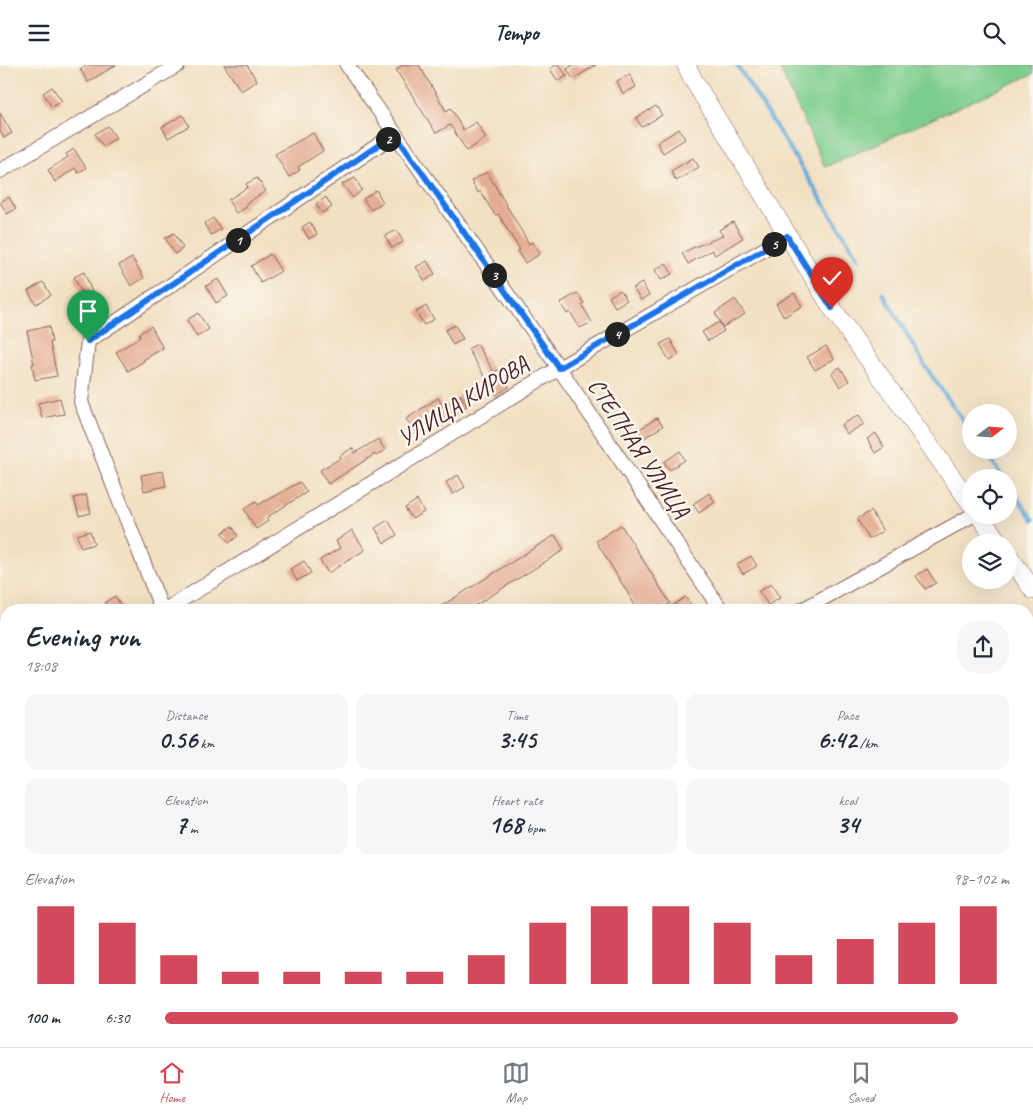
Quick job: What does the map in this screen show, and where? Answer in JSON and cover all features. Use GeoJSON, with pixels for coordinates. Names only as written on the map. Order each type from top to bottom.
{"type":"FeatureCollection","features":[{"type":"Feature","properties":{"kind":"main road"},"geometry":{"type":"LineString","coordinates":[[686,65],[832,308],[962,491]]}},
{"type":"Feature","properties":{"kind":"main road"},"geometry":{"type":"LineString","coordinates":[[1017,567],[1033,590]]}},
{"type":"Feature","properties":{"kind":"street"},"geometry":{"type":"LineString","coordinates":[[0,171],[178,65]]}},
{"type":"Feature","properties":{"kind":"street","name":"СТЕПНАЯ УЛИЦА"},"geometry":{"type":"LineString","coordinates":[[347,65],[559,368],[717,604]]}},
{"type":"Feature","properties":{"kind":"street"},"geometry":{"type":"LineString","coordinates":[[162,604],[81,402],[88,341],[395,134]]}},
{"type":"Feature","properties":{"kind":"street","name":"УЛИЦА КИРОВА"},"geometry":{"type":"LineString","coordinates":[[174,604],[559,368],[787,236]]}},
{"type":"Feature","properties":{"kind":"street"},"geometry":{"type":"LineString","coordinates":[[813,604],[962,521]]}},
{"type":"Feature","properties":{"kind":"green space"},"geometry":{"type":"Polygon","coordinates":[[[778,65],[1033,65],[1033,74],[825,167],[778,65]]]}},
{"type":"Feature","properties":{"kind":"building"},"geometry":{"type":"Polygon","coordinates":[[[87,65],[116,65],[88,82],[80,69],[87,65]]]}},
{"type":"Feature","properties":{"kind":"building"},"geometry":{"type":"Polygon","coordinates":[[[224,65],[247,65],[257,81],[241,91],[224,65]]]}},
{"type":"Feature","properties":{"kind":"building"},"geometry":{"type":"Polygon","coordinates":[[[403,65],[419,65],[446,111],[451,108],[463,130],[476,122],[486,138],[467,151],[450,125],[436,133],[396,70],[403,65]]]}},
{"type":"Feature","properties":{"kind":"building"},"geometry":{"type":"Polygon","coordinates":[[[559,65],[567,76],[558,81],[550,69],[559,65]]]}},
{"type":"Feature","properties":{"kind":"building"},"geometry":{"type":"Polygon","coordinates":[[[573,65],[596,65],[573,79],[567,69],[573,65]]]}},
{"type":"Feature","properties":{"kind":"building"},"geometry":{"type":"Polygon","coordinates":[[[630,74],[636,87],[623,94],[617,81],[630,74]]]}},
{"type":"Feature","properties":{"kind":"building"},"geometry":{"type":"Polygon","coordinates":[[[52,87],[62,101],[52,107],[43,93],[52,87]]]}},
{"type":"Feature","properties":{"kind":"building"},"geometry":{"type":"Polygon","coordinates":[[[656,106],[662,115],[642,127],[636,118],[656,106]]]}},
{"type":"Feature","properties":{"kind":"building"},"geometry":{"type":"Polygon","coordinates":[[[0,113],[12,133],[4,138],[0,131],[0,113]]]}},
{"type":"Feature","properties":{"kind":"building"},"geometry":{"type":"Polygon","coordinates":[[[183,115],[189,126],[168,138],[162,127],[183,115]]]}},
{"type":"Feature","properties":{"kind":"building"},"geometry":{"type":"Polygon","coordinates":[[[108,126],[116,138],[103,146],[95,134],[108,126]]]}},
{"type":"Feature","properties":{"kind":"building"},"geometry":{"type":"Polygon","coordinates":[[[679,129],[685,139],[663,153],[657,143],[679,129]]]}},
{"type":"Feature","properties":{"kind":"building"},"geometry":{"type":"Polygon","coordinates":[[[313,133],[323,151],[298,167],[300,170],[289,177],[275,154],[313,133]]]}},
{"type":"Feature","properties":{"kind":"building"},"geometry":{"type":"Polygon","coordinates":[[[74,149],[86,168],[78,173],[75,168],[55,182],[48,170],[68,157],[66,154],[74,149]]]}},
{"type":"Feature","properties":{"kind":"building"},"geometry":{"type":"Polygon","coordinates":[[[693,158],[699,167],[676,181],[671,171],[693,158]]]}},
{"type":"Feature","properties":{"kind":"building"},"geometry":{"type":"Polygon","coordinates":[[[487,172],[529,244],[532,242],[540,254],[525,263],[517,251],[520,250],[498,214],[495,215],[480,191],[478,193],[471,181],[487,172]]]}},
{"type":"Feature","properties":{"kind":"building"},"geometry":{"type":"Polygon","coordinates":[[[257,178],[266,191],[245,204],[247,207],[236,213],[228,200],[248,187],[246,184],[257,178]]]}},
{"type":"Feature","properties":{"kind":"building"},"geometry":{"type":"Polygon","coordinates":[[[355,178],[362,190],[353,198],[342,184],[355,178]]]}},
{"type":"Feature","properties":{"kind":"building"},"geometry":{"type":"Polygon","coordinates":[[[376,190],[383,202],[371,210],[363,199],[376,190]]]}},
{"type":"Feature","properties":{"kind":"building"},"geometry":{"type":"Polygon","coordinates":[[[9,197],[16,209],[7,214],[0,202],[9,197]]]}},
{"type":"Feature","properties":{"kind":"building"},"geometry":{"type":"Polygon","coordinates":[[[326,197],[332,207],[322,213],[316,204],[326,197]]]}},
{"type":"Feature","properties":{"kind":"building"},"geometry":{"type":"Polygon","coordinates":[[[213,218],[221,229],[211,235],[204,224],[213,218]]]}},
{"type":"Feature","properties":{"kind":"building"},"geometry":{"type":"Polygon","coordinates":[[[310,222],[317,234],[309,239],[302,227],[310,222]]]}},
{"type":"Feature","properties":{"kind":"building"},"geometry":{"type":"Polygon","coordinates":[[[733,222],[743,238],[715,255],[712,250],[688,264],[682,253],[723,236],[719,230],[733,222]]]}},
{"type":"Feature","properties":{"kind":"building"},"geometry":{"type":"Polygon","coordinates":[[[397,230],[403,242],[392,248],[385,236],[397,230]]]}},
{"type":"Feature","properties":{"kind":"building"},"geometry":{"type":"Polygon","coordinates":[[[174,233],[183,248],[175,254],[165,238],[174,233]]]}},
{"type":"Feature","properties":{"kind":"building"},"geometry":{"type":"Polygon","coordinates":[[[270,254],[281,271],[261,283],[251,266],[270,254]]]}},
{"type":"Feature","properties":{"kind":"building"},"geometry":{"type":"Polygon","coordinates":[[[132,258],[144,278],[131,286],[119,265],[132,258]]]}},
{"type":"Feature","properties":{"kind":"building"},"geometry":{"type":"Polygon","coordinates":[[[427,261],[435,274],[425,281],[416,267],[427,261]]]}},
{"type":"Feature","properties":{"kind":"building"},"geometry":{"type":"Polygon","coordinates":[[[666,263],[672,274],[661,280],[655,270],[666,263]]]}},
{"type":"Feature","properties":{"kind":"building"},"geometry":{"type":"Polygon","coordinates":[[[84,272],[92,292],[83,296],[74,277],[84,272]]]}},
{"type":"Feature","properties":{"kind":"building"},"geometry":{"type":"Polygon","coordinates":[[[218,279],[228,296],[216,303],[206,286],[218,279]]]}},
{"type":"Feature","properties":{"kind":"building"},"geometry":{"type":"Polygon","coordinates":[[[43,282],[51,295],[36,304],[28,291],[43,282]]]}},
{"type":"Feature","properties":{"kind":"building"},"geometry":{"type":"Polygon","coordinates":[[[642,283],[649,295],[641,300],[633,288],[642,283]]]}},
{"type":"Feature","properties":{"kind":"building"},"geometry":{"type":"Polygon","coordinates":[[[620,290],[627,300],[615,307],[609,297],[620,290]]]}},
{"type":"Feature","properties":{"kind":"building"},"geometry":{"type":"Polygon","coordinates":[[[577,293],[584,303],[582,305],[592,322],[580,328],[570,312],[567,314],[560,303],[577,293]]]}},
{"type":"Feature","properties":{"kind":"building"},"geometry":{"type":"Polygon","coordinates":[[[794,293],[802,306],[784,317],[776,304],[794,293]]]}},
{"type":"Feature","properties":{"kind":"building"},"geometry":{"type":"Polygon","coordinates":[[[735,299],[745,314],[723,327],[715,313],[735,299]]]}},
{"type":"Feature","properties":{"kind":"building"},"geometry":{"type":"Polygon","coordinates":[[[426,306],[434,319],[424,325],[416,312],[426,306]]]}},
{"type":"Feature","properties":{"kind":"building"},"geometry":{"type":"Polygon","coordinates":[[[198,313],[209,329],[197,337],[187,320],[198,313]]]}},
{"type":"Feature","properties":{"kind":"building"},"geometry":{"type":"Polygon","coordinates":[[[719,322],[724,331],[708,341],[702,332],[719,322]]]}},
{"type":"Feature","properties":{"kind":"building"},"geometry":{"type":"Polygon","coordinates":[[[455,325],[463,339],[453,345],[445,330],[455,325]]]}},
{"type":"Feature","properties":{"kind":"building"},"geometry":{"type":"Polygon","coordinates":[[[49,326],[52,342],[50,342],[57,376],[35,380],[32,364],[34,364],[27,331],[49,326]]]}},
{"type":"Feature","properties":{"kind":"building"},"geometry":{"type":"Polygon","coordinates":[[[151,326],[163,348],[128,371],[116,352],[140,337],[139,334],[151,326]]]}},
{"type":"Feature","properties":{"kind":"building"},"geometry":{"type":"Polygon","coordinates":[[[670,339],[679,355],[669,360],[660,344],[670,339]]]}},
{"type":"Feature","properties":{"kind":"building"},"geometry":{"type":"Polygon","coordinates":[[[477,344],[494,372],[498,370],[509,387],[496,395],[468,349],[477,344]]]}},
{"type":"Feature","properties":{"kind":"building"},"geometry":{"type":"Polygon","coordinates":[[[826,346],[834,359],[815,370],[807,357],[826,346]]]}},
{"type":"Feature","properties":{"kind":"building"},"geometry":{"type":"Polygon","coordinates":[[[840,367],[849,381],[840,387],[832,373],[840,367]]]}},
{"type":"Feature","properties":{"kind":"building"},"geometry":{"type":"Polygon","coordinates":[[[461,395],[467,406],[449,417],[451,421],[441,427],[435,417],[415,431],[406,419],[438,398],[443,407],[461,395]]]}},
{"type":"Feature","properties":{"kind":"building"},"geometry":{"type":"Polygon","coordinates":[[[60,398],[64,414],[42,418],[38,403],[60,398]]]}},
{"type":"Feature","properties":{"kind":"building"},"geometry":{"type":"Polygon","coordinates":[[[859,415],[864,424],[847,434],[841,425],[859,415]]]}},
{"type":"Feature","properties":{"kind":"building"},"geometry":{"type":"Polygon","coordinates":[[[657,418],[663,426],[644,438],[638,430],[657,418]]]}},
{"type":"Feature","properties":{"kind":"building"},"geometry":{"type":"Polygon","coordinates":[[[876,433],[884,447],[875,453],[867,439],[876,433]]]}},
{"type":"Feature","properties":{"kind":"building"},"geometry":{"type":"Polygon","coordinates":[[[378,439],[385,450],[376,456],[375,454],[328,484],[320,470],[341,458],[340,456],[352,448],[355,453],[378,439]]]}},
{"type":"Feature","properties":{"kind":"building"},"geometry":{"type":"Polygon","coordinates":[[[680,451],[685,460],[670,470],[664,462],[680,451]]]}},
{"type":"Feature","properties":{"kind":"building"},"geometry":{"type":"Polygon","coordinates":[[[163,471],[166,486],[144,491],[141,475],[163,471]]]}},
{"type":"Feature","properties":{"kind":"building"},"geometry":{"type":"Polygon","coordinates":[[[458,475],[465,487],[453,494],[446,482],[458,475]]]}},
{"type":"Feature","properties":{"kind":"building"},"geometry":{"type":"Polygon","coordinates":[[[300,482],[307,492],[266,518],[268,521],[256,529],[244,509],[256,501],[258,505],[300,482]]]}},
{"type":"Feature","properties":{"kind":"building"},"geometry":{"type":"Polygon","coordinates":[[[709,493],[715,502],[699,513],[693,504],[709,493]]]}},
{"type":"Feature","properties":{"kind":"building"},"geometry":{"type":"Polygon","coordinates":[[[86,495],[91,513],[79,516],[74,498],[86,495]]]}},
{"type":"Feature","properties":{"kind":"building"},"geometry":{"type":"Polygon","coordinates":[[[417,500],[424,512],[412,519],[405,508],[417,500]]]}},
{"type":"Feature","properties":{"kind":"building"},"geometry":{"type":"Polygon","coordinates":[[[871,511],[883,531],[869,539],[857,519],[871,511]]]}},
{"type":"Feature","properties":{"kind":"building"},"geometry":{"type":"Polygon","coordinates":[[[388,520],[397,535],[384,543],[375,528],[388,520]]]}},
{"type":"Feature","properties":{"kind":"building"},"geometry":{"type":"Polygon","coordinates":[[[621,525],[670,603],[634,604],[596,541],[621,525]]]}},
{"type":"Feature","properties":{"kind":"building"},"geometry":{"type":"Polygon","coordinates":[[[232,526],[238,536],[229,543],[222,533],[232,526]]]}},
{"type":"Feature","properties":{"kind":"building"},"geometry":{"type":"Polygon","coordinates":[[[352,530],[365,550],[328,573],[320,560],[340,548],[336,541],[352,530]]]}},
{"type":"Feature","properties":{"kind":"building"},"geometry":{"type":"Polygon","coordinates":[[[90,531],[94,544],[81,548],[77,535],[90,531]]]}},
{"type":"Feature","properties":{"kind":"building"},"geometry":{"type":"Polygon","coordinates":[[[555,535],[564,550],[478,604],[445,604],[555,535]]]}},
{"type":"Feature","properties":{"kind":"building"},"geometry":{"type":"Polygon","coordinates":[[[751,556],[757,566],[743,574],[737,564],[751,556]]]}},
{"type":"Feature","properties":{"kind":"building"},"geometry":{"type":"Polygon","coordinates":[[[304,561],[311,573],[297,581],[290,569],[304,561]]]}},
{"type":"Feature","properties":{"kind":"building"},"geometry":{"type":"Polygon","coordinates":[[[927,569],[936,583],[925,589],[916,576],[927,569]]]}},
{"type":"Feature","properties":{"kind":"building"},"geometry":{"type":"Polygon","coordinates":[[[771,584],[780,598],[767,604],[759,591],[771,584]]]}},
{"type":"Feature","properties":{"kind":"building"},"geometry":{"type":"Polygon","coordinates":[[[115,596],[120,604],[106,604],[105,602],[115,596]]]}},
{"type":"Feature","properties":{"kind":"building"},"geometry":{"type":"Polygon","coordinates":[[[685,597],[690,604],[675,604],[685,597]]]}},
{"type":"Feature","properties":{"kind":"waterway"},"geometry":{"type":"LineString","coordinates":[[737,65],[859,259]]}},
{"type":"Feature","properties":{"kind":"waterway"},"geometry":{"type":"LineString","coordinates":[[883,293],[927,369],[962,419]]}},
{"type":"Feature","properties":{"kind":"waterway"},"geometry":{"type":"LineString","coordinates":[[990,459],[997,469]]}},
{"type":"Feature","properties":{"kind":"waterway"},"geometry":{"type":"LineString","coordinates":[[1017,497],[1033,520]]}},
{"type":"Feature","properties":{"kind":"route"},"geometry":{"type":"LineString","coordinates":[[88,341],[395,134],[559,368],[787,236],[832,308]]}}]}
